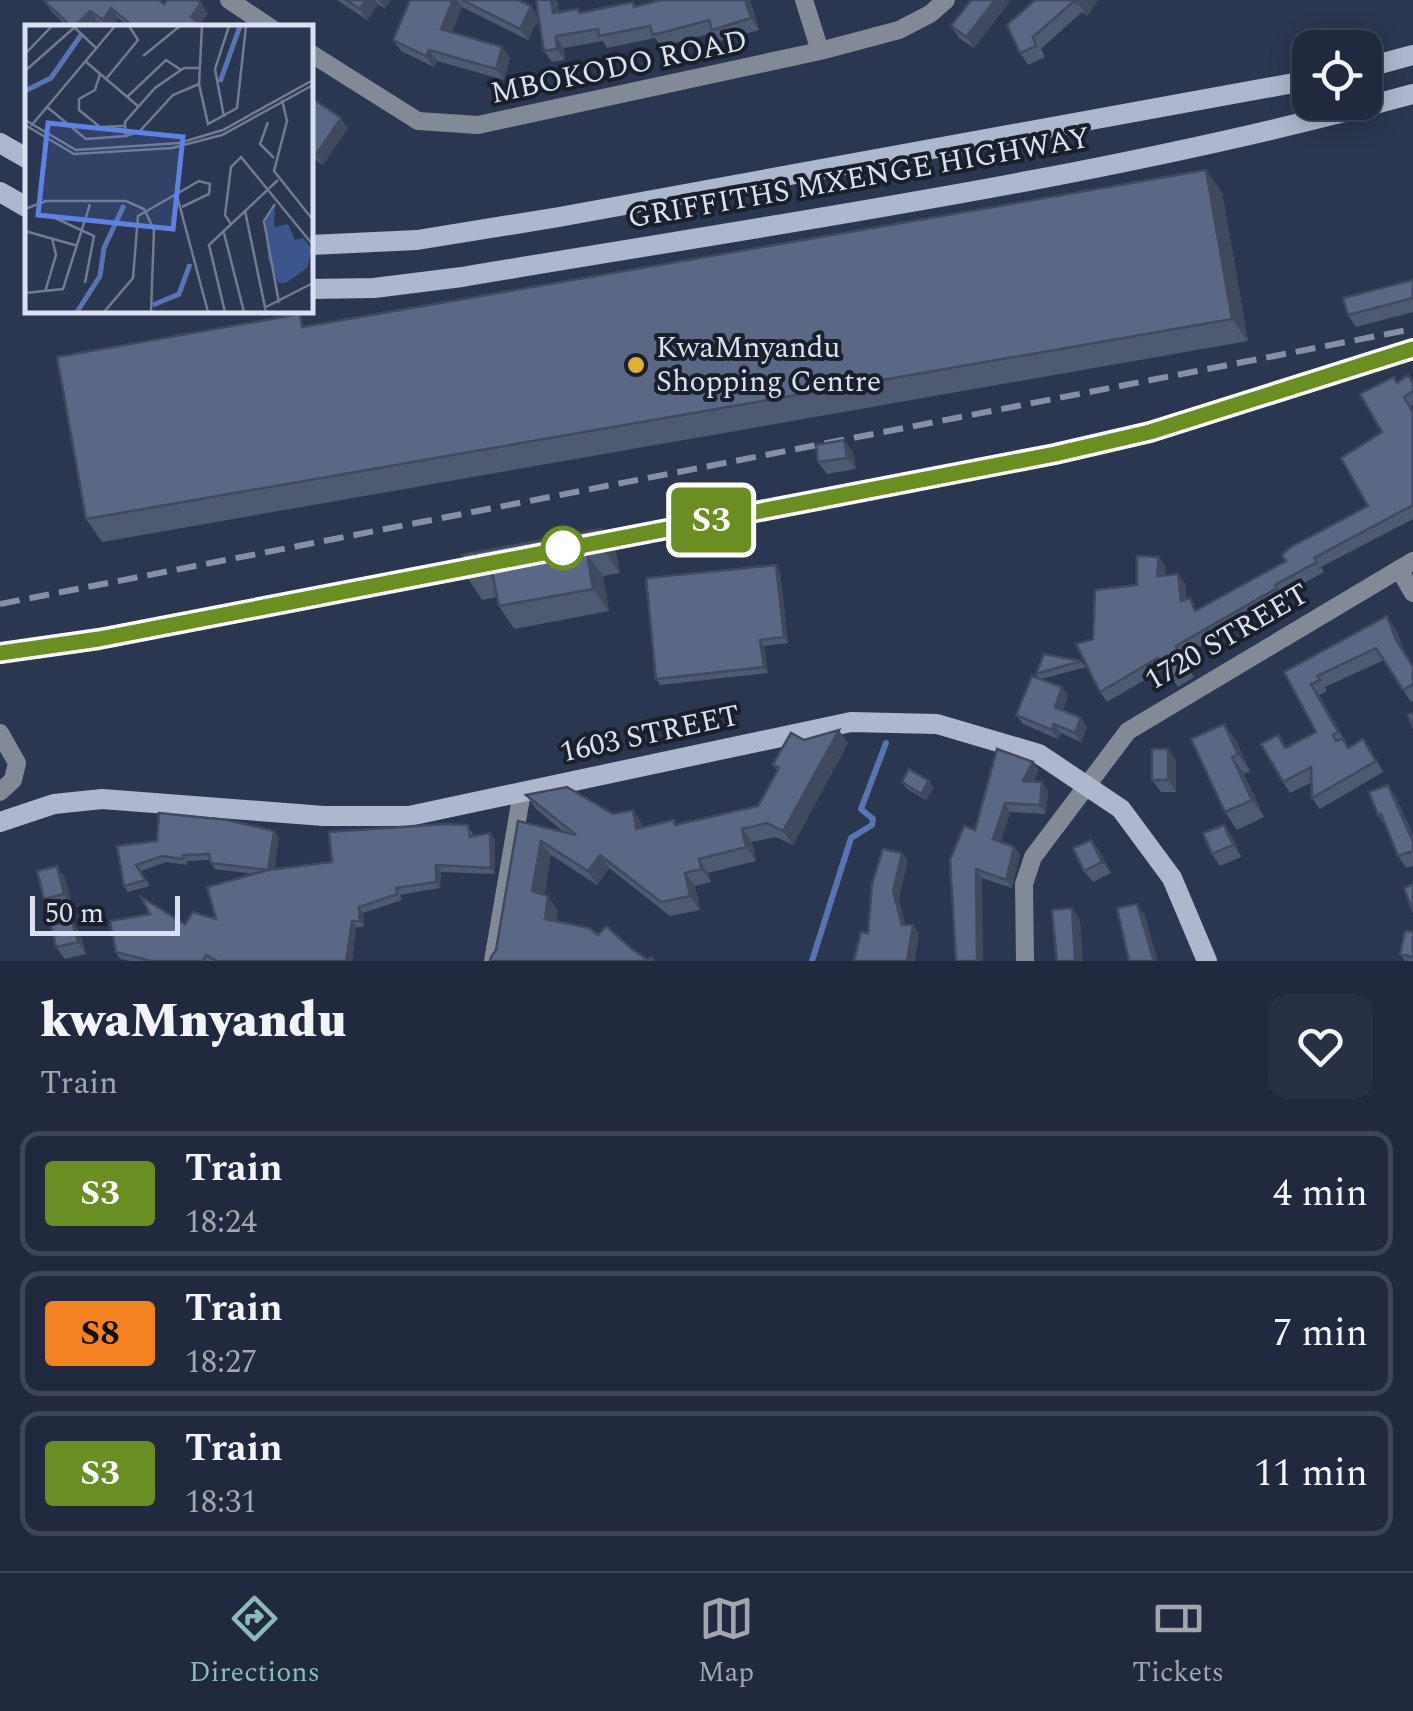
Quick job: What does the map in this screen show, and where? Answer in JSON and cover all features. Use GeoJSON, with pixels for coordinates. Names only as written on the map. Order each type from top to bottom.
{"type":"FeatureCollection","features":[{"type":"Feature","properties":{"kind":"street"},"geometry":{"type":"LineString","coordinates":[[229,0],[266,25]]}},
{"type":"Feature","properties":{"kind":"street"},"geometry":{"type":"LineString","coordinates":[[804,0],[820,51]]}},
{"type":"Feature","properties":{"kind":"street","name":"MBOKODO ROAD"},"geometry":{"type":"LineString","coordinates":[[312,54],[418,121],[448,125],[512,120],[899,30],[930,14],[946,0]]}},
{"type":"Feature","properties":{"kind":"street"},"geometry":{"type":"LineString","coordinates":[[1382,63],[1413,55]]}},
{"type":"Feature","properties":{"kind":"street","name":"GRIFFITHS MXENGE HIGHWAY"},"geometry":{"type":"LineString","coordinates":[[312,245],[417,240],[560,217],[1292,83]]}},
{"type":"Feature","properties":{"kind":"street","name":"GRIFFITHS MXENGE HIGHWAY"},"geometry":{"type":"LineString","coordinates":[[312,288],[374,288],[462,277],[1059,175],[1309,123],[1413,94]]}},
{"type":"Feature","properties":{"kind":"street"},"geometry":{"type":"LineString","coordinates":[[0,143],[25,157]]}},
{"type":"Feature","properties":{"kind":"street"},"geometry":{"type":"LineString","coordinates":[[0,192],[25,206]]}},
{"type":"Feature","properties":{"kind":"street"},"geometry":{"type":"LineString","coordinates":[[1406,565],[1413,593]]}},
{"type":"Feature","properties":{"kind":"street","name":"1720 STREET"},"geometry":{"type":"LineString","coordinates":[[1026,961],[1024,884],[1032,857],[1128,731],[1148,715],[1406,565]]}},
{"type":"Feature","properties":{"kind":"street","name":"1603 STREET"},"geometry":{"type":"LineString","coordinates":[[0,822],[54,804],[102,799],[375,818],[445,810],[851,722],[892,720],[979,733],[1040,754],[1087,782],[1121,809],[1148,842],[1172,878],[1207,961]]}},
{"type":"Feature","properties":{"kind":"street"},"geometry":{"type":"LineString","coordinates":[[0,733],[17,763],[13,780],[0,792]]}},
{"type":"Feature","properties":{"kind":"street"},"geometry":{"type":"LineString","coordinates":[[493,961],[522,792]]}},
{"type":"Feature","properties":{"kind":"building"},"geometry":{"type":"Polygon","coordinates":[[[159,0],[164,4],[167,0],[197,0],[201,3],[191,17],[202,25],[131,25],[111,8],[103,20],[90,11],[76,25],[70,25],[44,1],[159,0]]]}},
{"type":"Feature","properties":{"kind":"building"},"geometry":{"type":"Polygon","coordinates":[[[346,0],[366,0],[360,9],[346,0]]]}},
{"type":"Feature","properties":{"kind":"building"},"geometry":{"type":"Polygon","coordinates":[[[410,0],[453,0],[441,29],[502,47],[496,69],[429,50],[426,56],[393,40],[410,0]]]}},
{"type":"Feature","properties":{"kind":"building"},"geometry":{"type":"Polygon","coordinates":[[[462,0],[518,0],[531,6],[520,29],[462,0]]]}},
{"type":"Feature","properties":{"kind":"building"},"geometry":{"type":"Polygon","coordinates":[[[536,0],[551,0],[553,13],[578,9],[579,13],[633,2],[634,7],[661,0],[745,0],[751,18],[712,30],[709,20],[653,35],[650,26],[599,36],[598,29],[556,36],[557,49],[544,51],[536,0]]]}},
{"type":"Feature","properties":{"kind":"building"},"geometry":{"type":"Polygon","coordinates":[[[971,0],[995,0],[966,37],[951,26],[971,0]]]}},
{"type":"Feature","properties":{"kind":"building"},"geometry":{"type":"Polygon","coordinates":[[[1035,0],[1082,0],[1079,4],[1074,1],[1033,37],[1036,46],[1020,53],[1007,25],[1035,0]]]}},
{"type":"Feature","properties":{"kind":"building"},"geometry":{"type":"Polygon","coordinates":[[[312,98],[341,118],[316,155],[312,152],[312,98]]]}},
{"type":"Feature","properties":{"kind":"building","name":"KwaMnyandu Shopping Centre"},"geometry":{"type":"Polygon","coordinates":[[[1206,170],[1232,319],[86,519],[57,357],[300,314],[302,327],[1206,170]]]}},
{"type":"Feature","properties":{"kind":"building"},"geometry":{"type":"Polygon","coordinates":[[[1413,280],[1413,298],[1348,315],[1343,298],[1413,280]]]}},
{"type":"Feature","properties":{"kind":"building"},"geometry":{"type":"Polygon","coordinates":[[[1408,375],[1413,391],[1404,397],[1413,412],[1413,505],[1314,558],[1317,562],[1275,585],[1277,588],[1176,646],[1187,667],[1171,677],[1158,658],[1100,692],[1076,644],[1093,639],[1095,590],[1137,585],[1137,556],[1159,557],[1157,576],[1178,574],[1181,601],[1190,598],[1195,611],[1286,561],[1282,555],[1289,548],[1368,506],[1341,458],[1382,432],[1360,394],[1394,377],[1397,383],[1408,375]]]}},
{"type":"Feature","properties":{"kind":"building"},"geometry":{"type":"Polygon","coordinates":[[[844,440],[847,458],[818,462],[816,445],[844,440]]]}},
{"type":"Feature","properties":{"kind":"building"},"geometry":{"type":"Polygon","coordinates":[[[601,529],[605,551],[587,554],[593,589],[499,606],[492,572],[467,577],[462,555],[601,529]]]}},
{"type":"Feature","properties":{"kind":"building"},"geometry":{"type":"Polygon","coordinates":[[[776,565],[784,637],[760,640],[764,667],[656,679],[646,578],[776,565]]]}},
{"type":"Feature","properties":{"kind":"building"},"geometry":{"type":"Polygon","coordinates":[[[1387,616],[1413,667],[1413,684],[1403,690],[1376,648],[1317,676],[1320,680],[1311,684],[1338,732],[1333,735],[1336,741],[1343,739],[1348,748],[1363,739],[1376,761],[1312,798],[1311,767],[1283,782],[1261,744],[1278,735],[1285,748],[1316,732],[1284,672],[1387,616]]]}},
{"type":"Feature","properties":{"kind":"building"},"geometry":{"type":"Polygon","coordinates":[[[1044,654],[1081,661],[1036,674],[1044,654]]]}},
{"type":"Feature","properties":{"kind":"building"},"geometry":{"type":"Polygon","coordinates":[[[1032,676],[1062,687],[1055,707],[1081,718],[1075,733],[1054,724],[1052,730],[1016,715],[1032,676]]]}},
{"type":"Feature","properties":{"kind":"building"},"geometry":{"type":"Polygon","coordinates":[[[1224,724],[1238,754],[1232,757],[1252,800],[1225,812],[1191,739],[1224,724]]]}},
{"type":"Feature","properties":{"kind":"building"},"geometry":{"type":"Polygon","coordinates":[[[839,730],[783,831],[767,823],[742,829],[746,847],[699,859],[701,869],[685,873],[690,896],[661,902],[600,855],[588,871],[541,841],[532,891],[548,896],[545,919],[589,928],[598,935],[606,926],[632,949],[654,961],[490,961],[496,950],[518,821],[576,835],[526,795],[567,787],[613,814],[633,810],[636,829],[674,820],[675,825],[758,806],[779,768],[773,764],[791,733],[804,740],[839,730]]]}},
{"type":"Feature","properties":{"kind":"building"},"geometry":{"type":"Polygon","coordinates":[[[997,749],[1033,762],[1023,781],[1042,782],[1040,805],[1005,803],[993,839],[1014,847],[1006,880],[976,869],[977,961],[956,961],[950,860],[964,826],[975,830],[997,749]]]}},
{"type":"Feature","properties":{"kind":"building"},"geometry":{"type":"Polygon","coordinates":[[[1152,749],[1168,749],[1168,780],[1152,780],[1152,749]]]}},
{"type":"Feature","properties":{"kind":"building"},"geometry":{"type":"Polygon","coordinates":[[[909,769],[929,781],[921,794],[902,782],[909,769]]]}},
{"type":"Feature","properties":{"kind":"building"},"geometry":{"type":"Polygon","coordinates":[[[1388,785],[1413,842],[1413,851],[1398,856],[1369,792],[1388,785]]]}},
{"type":"Feature","properties":{"kind":"building"},"geometry":{"type":"Polygon","coordinates":[[[159,813],[227,820],[274,831],[268,870],[211,863],[209,854],[183,855],[183,859],[162,856],[136,865],[145,880],[124,886],[117,846],[157,841],[159,813]]]}},
{"type":"Feature","properties":{"kind":"building"},"geometry":{"type":"Polygon","coordinates":[[[445,824],[468,825],[470,837],[490,833],[491,868],[436,865],[436,882],[396,888],[397,894],[359,907],[360,921],[352,921],[346,961],[217,961],[206,955],[203,961],[151,961],[116,952],[110,921],[150,914],[141,897],[185,924],[193,912],[216,919],[207,887],[268,870],[332,862],[329,832],[445,824]]]}},
{"type":"Feature","properties":{"kind":"building"},"geometry":{"type":"Polygon","coordinates":[[[1224,825],[1233,845],[1212,854],[1203,833],[1224,825]]]}},
{"type":"Feature","properties":{"kind":"building"},"geometry":{"type":"Polygon","coordinates":[[[1091,840],[1102,862],[1084,871],[1073,848],[1091,840]]]}},
{"type":"Feature","properties":{"kind":"building"},"geometry":{"type":"Polygon","coordinates":[[[883,849],[902,853],[893,891],[902,925],[913,925],[907,961],[854,961],[861,932],[868,933],[872,884],[883,849]]]}},
{"type":"Feature","properties":{"kind":"building"},"geometry":{"type":"Polygon","coordinates":[[[57,866],[64,894],[44,899],[37,871],[57,866]]]}},
{"type":"Feature","properties":{"kind":"building"},"geometry":{"type":"Polygon","coordinates":[[[1413,884],[1413,912],[1404,888],[1413,884]]]}},
{"type":"Feature","properties":{"kind":"building"},"geometry":{"type":"Polygon","coordinates":[[[1137,904],[1154,961],[1129,961],[1117,908],[1137,904]]]}},
{"type":"Feature","properties":{"kind":"building"},"geometry":{"type":"Polygon","coordinates":[[[1072,908],[1075,961],[1057,961],[1052,910],[1072,908]]]}},
{"type":"Feature","properties":{"kind":"building"},"geometry":{"type":"Polygon","coordinates":[[[72,921],[78,942],[56,947],[51,925],[72,921]]]}},
{"type":"Feature","properties":{"kind":"building"},"geometry":{"type":"Polygon","coordinates":[[[1405,931],[1413,932],[1413,957],[1400,954],[1405,931]]]}},
{"type":"Feature","properties":{"kind":"waterway"},"geometry":{"type":"LineString","coordinates":[[812,961],[851,838],[872,825],[873,819],[861,809],[886,743]]}},
{"type":"Feature","properties":{"kind":"railway"},"geometry":{"type":"LineString","coordinates":[[0,604],[1413,329]]}},
{"type":"Feature","properties":{"kind":"railway"},"geometry":{"type":"LineString","coordinates":[[582,545],[1150,433],[1413,349]]}},
{"type":"Feature","properties":{"kind":"railway"},"geometry":{"type":"LineString","coordinates":[[0,653],[99,639],[494,562]]}},
{"type":"Feature","properties":{"kind":"train","name":"S3"},"geometry":{"type":"LineString","coordinates":[[0,653],[99,639],[1055,454],[1150,432],[1413,349]]}},
{"type":"Feature","properties":{"kind":"place","name":"KwaMnyandu Shopping Centre"},"geometry":{"type":"Point","coordinates":[636,365]}}]}
